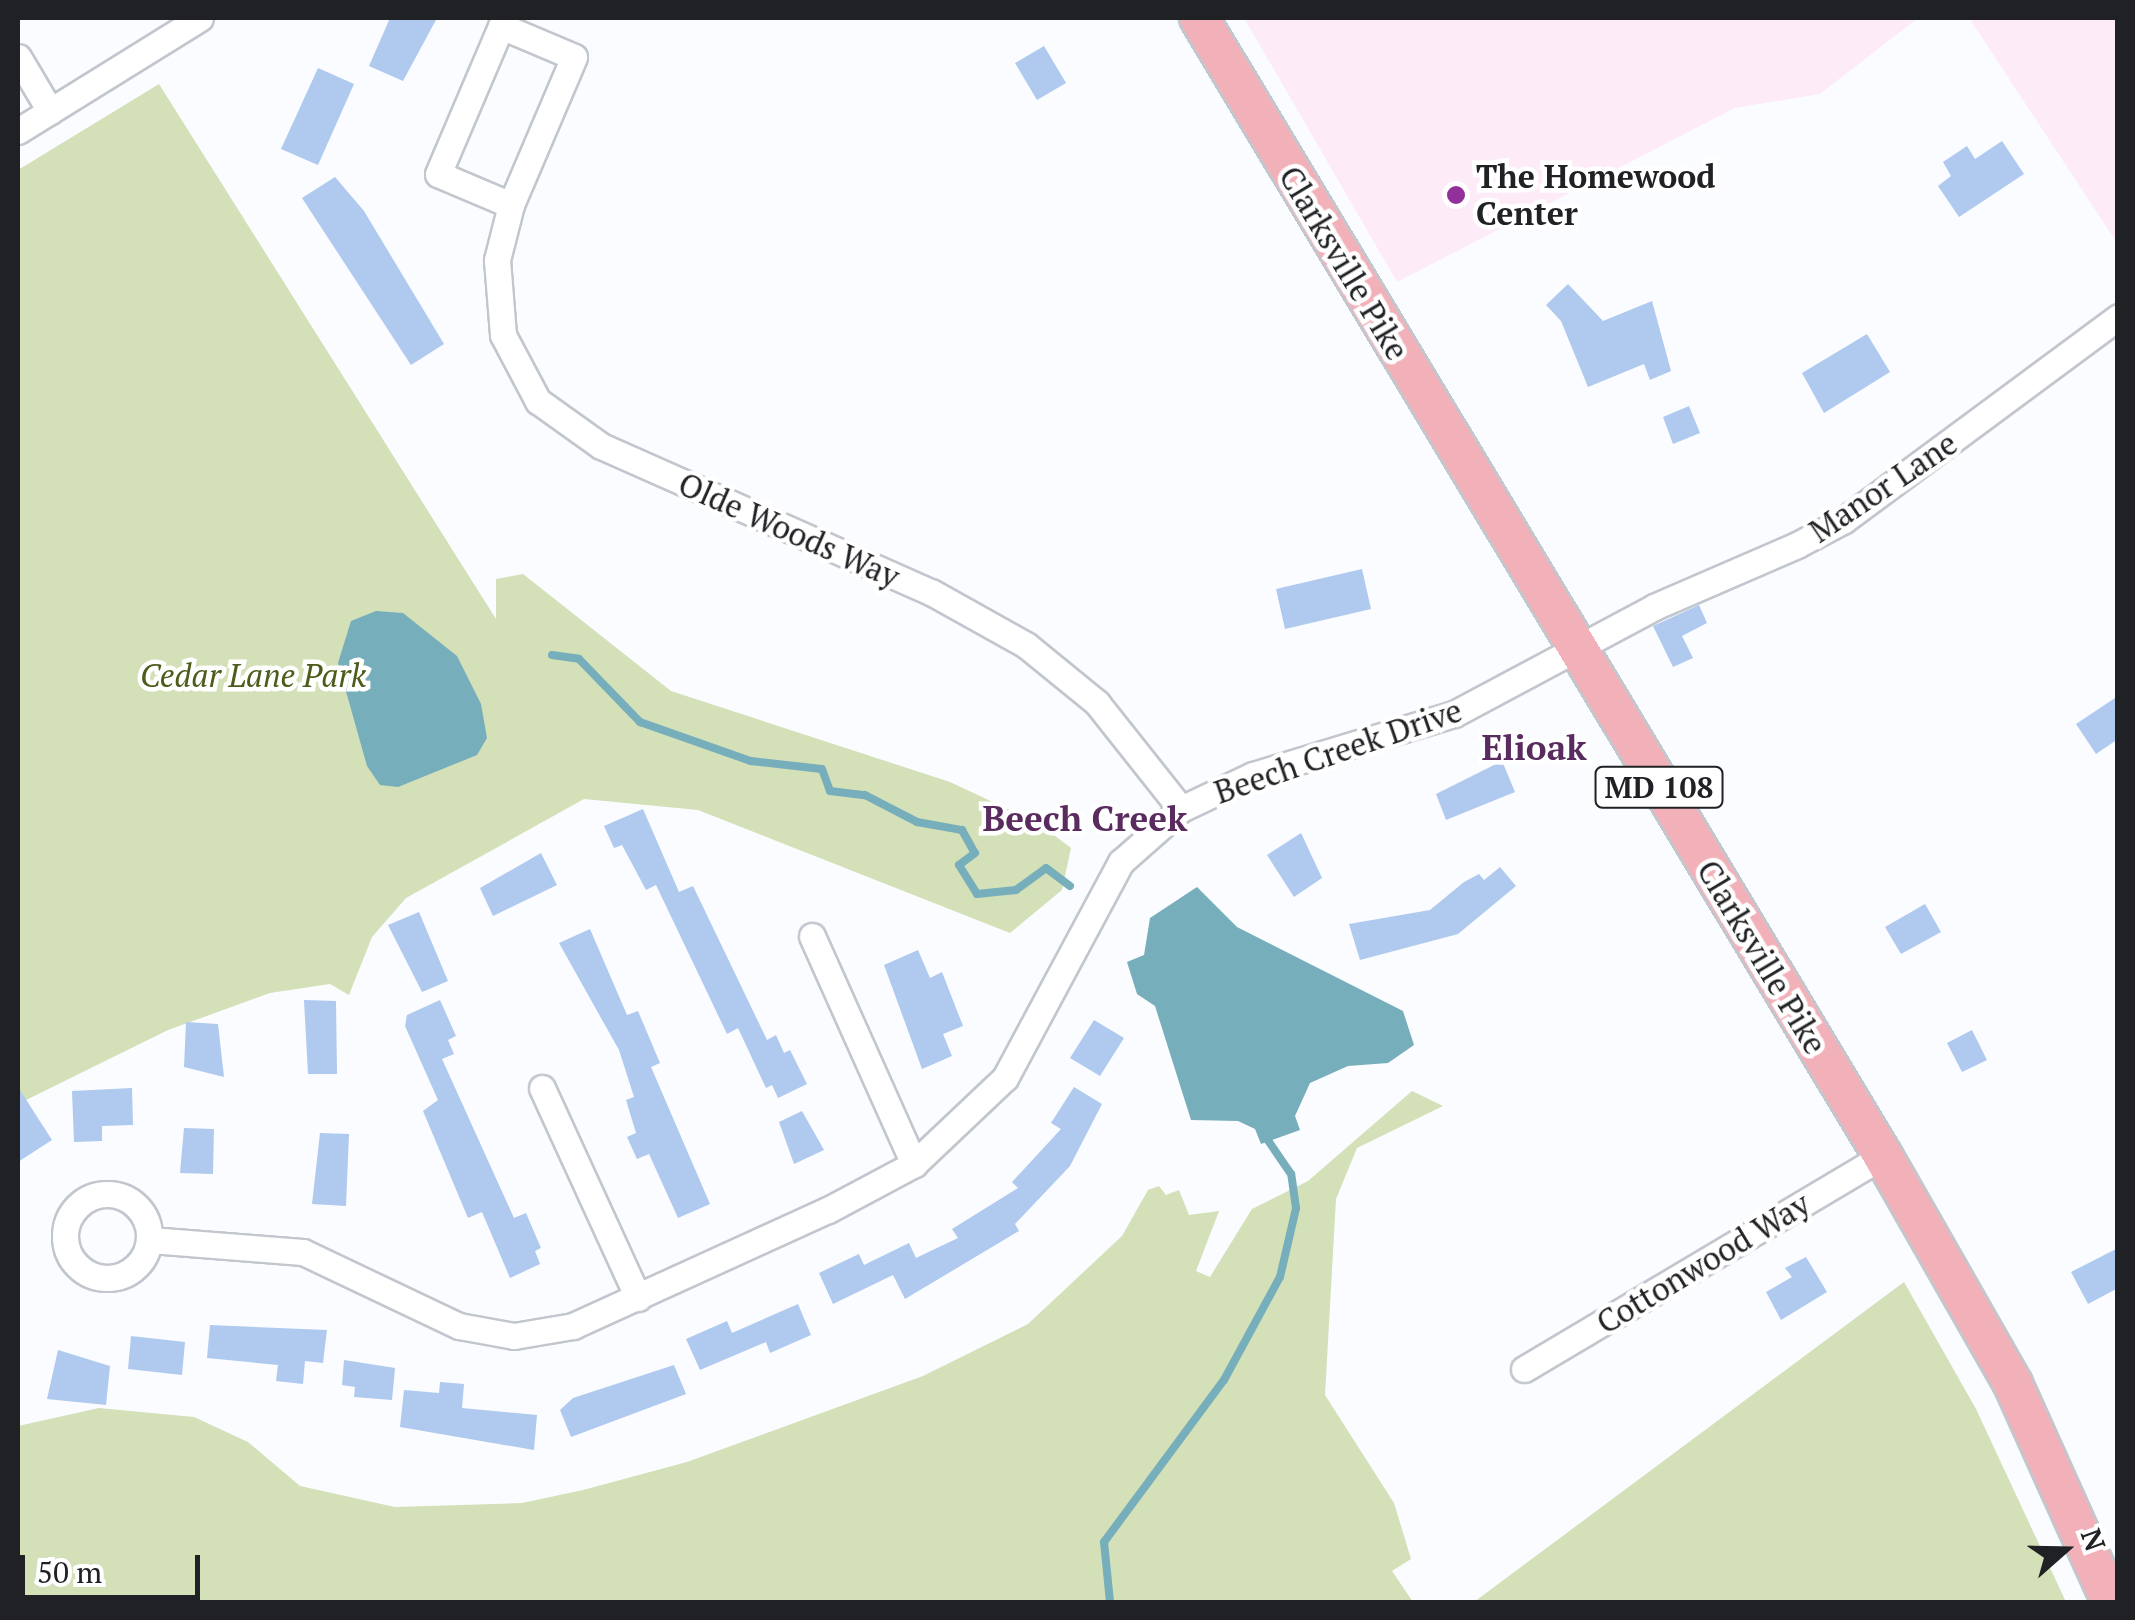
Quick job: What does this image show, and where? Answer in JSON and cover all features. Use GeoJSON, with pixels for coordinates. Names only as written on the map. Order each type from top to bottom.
{"type":"FeatureCollection","features":[{"type":"Feature","properties":{"kind":"main road","name":"Clarksville Pike"},"geometry":{"type":"LineString","coordinates":[[1199,18],[1576,652],[1883,1156],[2013,1384],[2111,1602]]}},
{"type":"Feature","properties":{"kind":"street"},"geometry":{"type":"LineString","coordinates":[[18,131],[200,18]]}},
{"type":"Feature","properties":{"kind":"street","name":"Olde Woods Way"},"geometry":{"type":"LineString","coordinates":[[511,205],[438,174],[500,26],[574,57],[511,205],[498,260],[503,335],[518,373],[564,424],[985,619],[1097,702],[1180,809]]}},
{"type":"Feature","properties":{"kind":"street"},"geometry":{"type":"LineString","coordinates":[[18,57],[50,111]]}},
{"type":"Feature","properties":{"kind":"street","name":"Manor Lane"},"geometry":{"type":"LineString","coordinates":[[1576,652],[1654,606],[1844,520],[2118,316]]}},
{"type":"Feature","properties":{"kind":"street","name":"Beech Creek Drive"},"geometry":{"type":"LineString","coordinates":[[150,1240],[303,1252],[482,1332],[546,1334],[638,1298],[914,1164],[1006,1078],[1122,862],[1180,809],[1253,775],[1454,714],[1576,652]]}},
{"type":"Feature","properties":{"kind":"street"},"geometry":{"type":"LineString","coordinates":[[812,936],[914,1164]]}},
{"type":"Feature","properties":{"kind":"street"},"geometry":{"type":"LineString","coordinates":[[542,1088],[638,1298]]}},
{"type":"Feature","properties":{"kind":"street","name":"Cottonwood Way"},"geometry":{"type":"LineString","coordinates":[[1524,1370],[1883,1156]]}},
{"type":"Feature","properties":{"kind":"shaded area","name":"The Homewood Center"},"geometry":{"type":"Polygon","coordinates":[[[1244,18],[1918,18],[1820,94],[1735,108],[1397,282],[1244,18]]]}},
{"type":"Feature","properties":{"kind":"shaded area"},"geometry":{"type":"Polygon","coordinates":[[[1969,18],[2117,18],[2117,243],[1969,18]]]}},
{"type":"Feature","properties":{"kind":"green space","name":"Cedar Lane Park"},"geometry":{"type":"Polygon","coordinates":[[[159,84],[496,619],[496,579],[523,574],[671,691],[950,782],[1038,823],[1071,848],[1062,890],[1010,933],[698,810],[584,799],[406,898],[372,937],[349,995],[330,984],[270,993],[168,1030],[18,1104],[18,170],[159,84]]]}},
{"type":"Feature","properties":{"kind":"green space"},"geometry":{"type":"Polygon","coordinates":[[[1412,1091],[1443,1106],[1357,1148],[1336,1199],[1325,1395],[1394,1503],[1411,1559],[1392,1571],[1413,1602],[18,1602],[18,1426],[99,1408],[194,1417],[248,1442],[300,1486],[395,1507],[522,1503],[583,1490],[687,1462],[923,1376],[1028,1324],[1122,1236],[1148,1190],[1159,1186],[1166,1195],[1179,1190],[1189,1215],[1219,1211],[1196,1271],[1210,1277],[1252,1209],[1308,1181],[1412,1091]]]}},
{"type":"Feature","properties":{"kind":"green space"},"geometry":{"type":"Polygon","coordinates":[[[1904,1282],[1976,1409],[2066,1602],[1474,1602],[1904,1282]]]}},
{"type":"Feature","properties":{"kind":"water"},"geometry":{"type":"Polygon","coordinates":[[[376,611],[403,613],[457,656],[481,704],[487,738],[477,755],[398,787],[380,785],[367,766],[338,663],[351,621],[376,611]]]}},
{"type":"Feature","properties":{"kind":"water"},"geometry":{"type":"Polygon","coordinates":[[[1197,887],[1237,927],[1403,1011],[1414,1045],[1388,1063],[1348,1066],[1310,1083],[1295,1116],[1300,1130],[1261,1144],[1255,1129],[1238,1121],[1191,1120],[1155,1006],[1137,994],[1127,962],[1144,955],[1150,918],[1197,887]]]}},
{"type":"Feature","properties":{"kind":"building"},"geometry":{"type":"Polygon","coordinates":[[[390,18],[437,18],[403,81],[369,66],[390,18]]]}},
{"type":"Feature","properties":{"kind":"building"},"geometry":{"type":"Polygon","coordinates":[[[1044,46],[1066,83],[1037,100],[1015,63],[1044,46]]]}},
{"type":"Feature","properties":{"kind":"building"},"geometry":{"type":"Polygon","coordinates":[[[318,68],[354,84],[318,165],[281,149],[318,68]]]}},
{"type":"Feature","properties":{"kind":"building"},"geometry":{"type":"Polygon","coordinates":[[[2002,141],[2024,174],[1959,217],[1938,186],[1951,176],[1943,162],[1967,146],[1975,159],[2002,141]]]}},
{"type":"Feature","properties":{"kind":"building"},"geometry":{"type":"Polygon","coordinates":[[[335,177],[364,211],[444,344],[411,365],[302,198],[335,177]]]}},
{"type":"Feature","properties":{"kind":"building"},"geometry":{"type":"Polygon","coordinates":[[[1568,284],[1603,321],[1652,301],[1671,371],[1650,380],[1644,364],[1588,387],[1561,321],[1546,305],[1568,284]]]}},
{"type":"Feature","properties":{"kind":"building"},"geometry":{"type":"Polygon","coordinates":[[[1867,334],[1890,372],[1824,413],[1802,373],[1867,334]]]}},
{"type":"Feature","properties":{"kind":"building"},"geometry":{"type":"Polygon","coordinates":[[[1689,406],[1700,433],[1673,444],[1663,417],[1689,406]]]}},
{"type":"Feature","properties":{"kind":"building"},"geometry":{"type":"Polygon","coordinates":[[[1362,569],[1371,609],[1285,629],[1276,589],[1362,569]]]}},
{"type":"Feature","properties":{"kind":"building"},"geometry":{"type":"Polygon","coordinates":[[[1699,605],[1707,623],[1682,636],[1693,658],[1673,667],[1653,626],[1699,605]]]}},
{"type":"Feature","properties":{"kind":"building"},"geometry":{"type":"Polygon","coordinates":[[[2118,696],[2118,739],[2096,754],[2076,724],[2118,696]]]}},
{"type":"Feature","properties":{"kind":"building"},"geometry":{"type":"Polygon","coordinates":[[[1502,761],[1515,792],[1446,820],[1436,794],[1502,761]]]}},
{"type":"Feature","properties":{"kind":"building"},"geometry":{"type":"Polygon","coordinates":[[[643,809],[679,892],[693,886],[767,1040],[776,1035],[784,1053],[790,1050],[807,1084],[778,1098],[772,1085],[766,1088],[738,1028],[727,1034],[656,885],[646,890],[622,845],[614,848],[604,826],[643,809]]]}},
{"type":"Feature","properties":{"kind":"building"},"geometry":{"type":"Polygon","coordinates":[[[1301,833],[1322,878],[1294,897],[1267,855],[1301,833]]]}},
{"type":"Feature","properties":{"kind":"building"},"geometry":{"type":"Polygon","coordinates":[[[541,853],[557,885],[493,916],[480,888],[541,853]]]}},
{"type":"Feature","properties":{"kind":"building"},"geometry":{"type":"Polygon","coordinates":[[[1500,867],[1516,886],[1458,934],[1360,960],[1349,924],[1430,910],[1464,882],[1479,874],[1484,880],[1500,867]]]}},
{"type":"Feature","properties":{"kind":"building"},"geometry":{"type":"Polygon","coordinates":[[[1925,904],[1941,932],[1901,954],[1885,927],[1925,904]]]}},
{"type":"Feature","properties":{"kind":"building"},"geometry":{"type":"Polygon","coordinates":[[[419,912],[448,981],[422,992],[388,925],[419,912]]]}},
{"type":"Feature","properties":{"kind":"building"},"geometry":{"type":"Polygon","coordinates":[[[590,929],[627,1015],[638,1011],[660,1063],[651,1067],[710,1204],[678,1218],[649,1154],[637,1159],[627,1137],[636,1133],[626,1100],[634,1097],[619,1050],[559,943],[590,929]]]}},
{"type":"Feature","properties":{"kind":"building"},"geometry":{"type":"Polygon","coordinates":[[[918,950],[930,978],[942,972],[963,1026],[943,1034],[952,1056],[922,1069],[884,965],[918,950]]]}},
{"type":"Feature","properties":{"kind":"building"},"geometry":{"type":"Polygon","coordinates":[[[304,1000],[336,1001],[337,1074],[308,1074],[304,1000]]]}},
{"type":"Feature","properties":{"kind":"building"},"geometry":{"type":"Polygon","coordinates":[[[440,1000],[456,1036],[448,1040],[454,1054],[442,1059],[514,1218],[526,1213],[541,1248],[535,1251],[540,1264],[510,1278],[482,1212],[468,1218],[423,1111],[438,1100],[405,1026],[407,1015],[440,1000]]]}},
{"type":"Feature","properties":{"kind":"building"},"geometry":{"type":"Polygon","coordinates":[[[1094,1020],[1124,1038],[1100,1076],[1070,1058],[1094,1020]]]}},
{"type":"Feature","properties":{"kind":"building"},"geometry":{"type":"Polygon","coordinates":[[[186,1022],[218,1024],[224,1077],[184,1067],[186,1022]]]}},
{"type":"Feature","properties":{"kind":"building"},"geometry":{"type":"Polygon","coordinates":[[[1972,1030],[1987,1060],[1962,1072],[1947,1043],[1972,1030]]]}},
{"type":"Feature","properties":{"kind":"building"},"geometry":{"type":"Polygon","coordinates":[[[18,1087],[52,1140],[18,1162],[18,1087]]]}},
{"type":"Feature","properties":{"kind":"building"},"geometry":{"type":"Polygon","coordinates":[[[1074,1087],[1102,1104],[1070,1166],[1015,1224],[1019,1231],[905,1299],[893,1275],[833,1304],[819,1273],[859,1254],[864,1265],[909,1243],[916,1258],[958,1238],[952,1229],[1018,1188],[1012,1182],[1061,1129],[1051,1123],[1074,1087]]]}},
{"type":"Feature","properties":{"kind":"building"},"geometry":{"type":"Polygon","coordinates":[[[132,1088],[133,1125],[102,1126],[102,1141],[74,1142],[72,1091],[132,1088]]]}},
{"type":"Feature","properties":{"kind":"building"},"geometry":{"type":"Polygon","coordinates":[[[802,1111],[824,1150],[794,1164],[779,1122],[802,1111]]]}},
{"type":"Feature","properties":{"kind":"building"},"geometry":{"type":"Polygon","coordinates":[[[184,1128],[214,1129],[213,1174],[180,1173],[184,1128]]]}},
{"type":"Feature","properties":{"kind":"building"},"geometry":{"type":"Polygon","coordinates":[[[320,1133],[349,1134],[346,1206],[312,1204],[320,1133]]]}},
{"type":"Feature","properties":{"kind":"building"},"geometry":{"type":"Polygon","coordinates":[[[2118,1248],[2118,1288],[2088,1304],[2071,1272],[2118,1248]]]}},
{"type":"Feature","properties":{"kind":"building"},"geometry":{"type":"Polygon","coordinates":[[[1806,1257],[1827,1292],[1781,1320],[1766,1292],[1792,1277],[1785,1268],[1806,1257]]]}},
{"type":"Feature","properties":{"kind":"building"},"geometry":{"type":"Polygon","coordinates":[[[798,1304],[811,1335],[770,1353],[766,1342],[700,1370],[686,1339],[727,1321],[732,1333],[798,1304]]]}},
{"type":"Feature","properties":{"kind":"building"},"geometry":{"type":"Polygon","coordinates":[[[210,1325],[327,1330],[323,1363],[305,1361],[303,1384],[276,1381],[278,1365],[207,1358],[210,1325]]]}},
{"type":"Feature","properties":{"kind":"building"},"geometry":{"type":"Polygon","coordinates":[[[131,1336],[185,1342],[182,1375],[128,1369],[131,1336]]]}},
{"type":"Feature","properties":{"kind":"building"},"geometry":{"type":"Polygon","coordinates":[[[58,1350],[110,1366],[106,1405],[47,1399],[58,1350]]]}},
{"type":"Feature","properties":{"kind":"building"},"geometry":{"type":"Polygon","coordinates":[[[344,1360],[395,1368],[392,1400],[354,1397],[355,1387],[342,1385],[344,1360]]]}},
{"type":"Feature","properties":{"kind":"building"},"geometry":{"type":"Polygon","coordinates":[[[674,1365],[686,1394],[571,1437],[560,1410],[573,1398],[674,1365]]]}},
{"type":"Feature","properties":{"kind":"building"},"geometry":{"type":"Polygon","coordinates":[[[440,1382],[464,1384],[462,1408],[537,1415],[534,1450],[400,1427],[404,1390],[439,1393],[440,1382]]]}},
{"type":"Feature","properties":{"kind":"waterway"},"geometry":{"type":"LineString","coordinates":[[552,655],[579,659],[640,722],[751,761],[822,769],[830,791],[865,795],[917,822],[962,830],[975,853],[959,865],[977,894],[1016,890],[1046,868],[1070,886]]}},
{"type":"Feature","properties":{"kind":"waterway"},"geometry":{"type":"LineString","coordinates":[[1110,1602],[1104,1542],[1224,1380],[1280,1277],[1296,1208],[1291,1174],[1265,1136]]}},
{"type":"Feature","properties":{"kind":"place","name":"The Homewood Center"},"geometry":{"type":"Point","coordinates":[1456,195]}},
{"type":"Feature","properties":{"kind":"district","name":"Elioak"},"geometry":{"type":"Point","coordinates":[1534,747]}},
{"type":"Feature","properties":{"kind":"district","name":"Beech Creek"},"geometry":{"type":"Point","coordinates":[1085,818]}}]}
